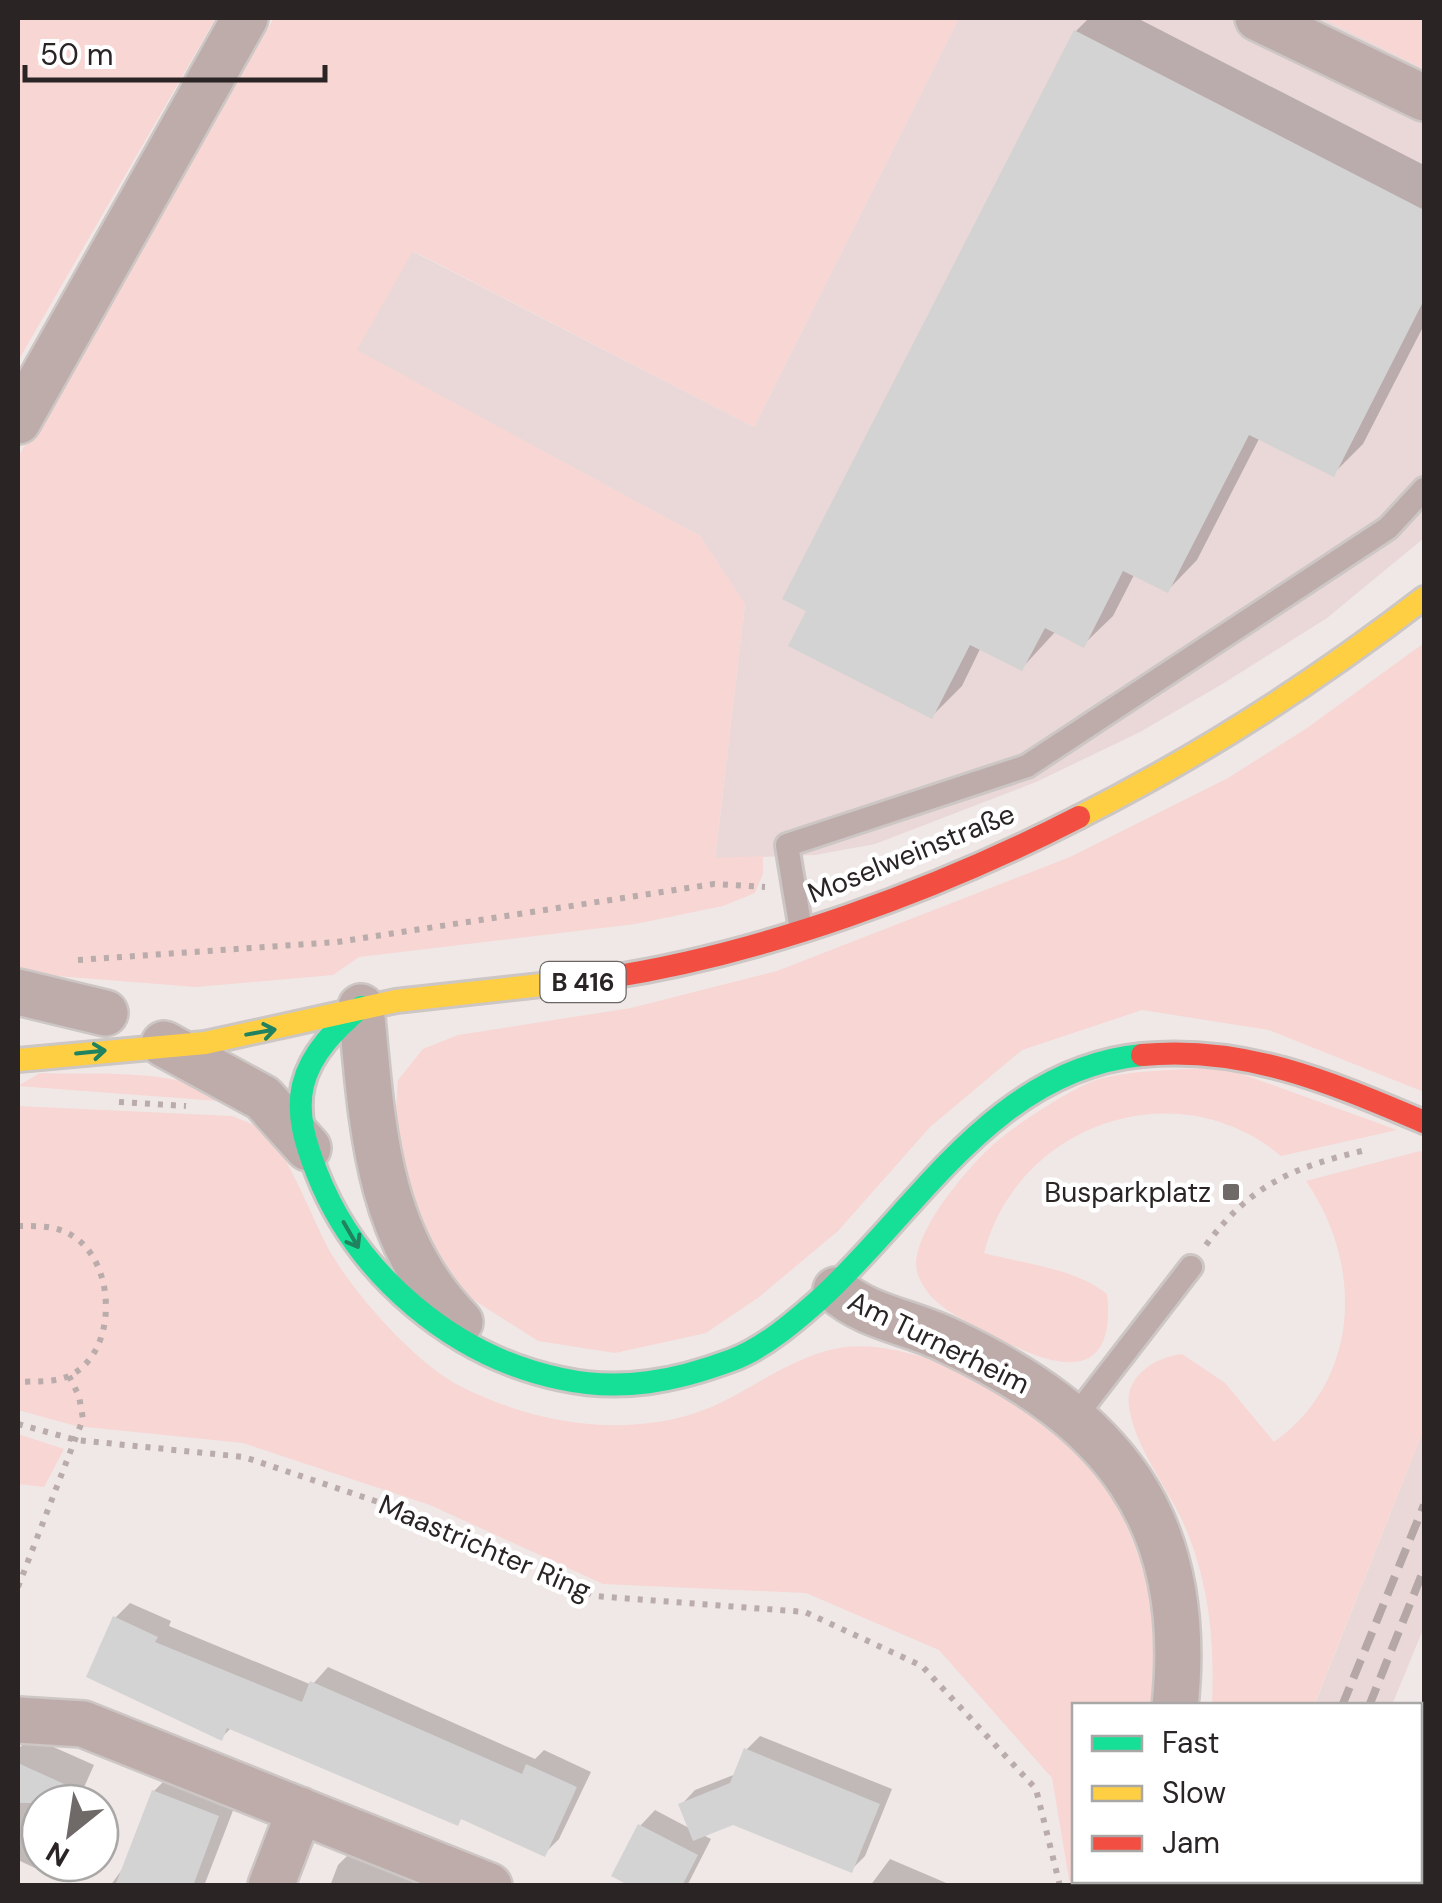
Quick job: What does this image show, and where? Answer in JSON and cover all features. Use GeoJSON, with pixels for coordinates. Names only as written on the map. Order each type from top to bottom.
{"type":"FeatureCollection","features":[{"type":"Feature","properties":{"kind":"main road","name":"Moselweinstraße"},"geometry":{"type":"LineString","coordinates":[[18,1060],[264,1033],[361,1007],[580,983],[646,971],[801,930],[939,880],[1120,796],[1232,734],[1424,598]]}},
{"type":"Feature","properties":{"kind":"main road","name":"Moselweinstraße"},"geometry":{"type":"LineString","coordinates":[[294,1001],[361,1007]]}},
{"type":"Feature","properties":{"kind":"main road"},"geometry":{"type":"LineString","coordinates":[[361,1007],[326,1038],[304,1075],[300,1103],[308,1148],[340,1218],[384,1282],[442,1329],[507,1362],[580,1383],[648,1384],[686,1377],[753,1353],[836,1290],[932,1175],[973,1136],[1048,1082],[1089,1066],[1163,1050],[1228,1051],[1294,1068],[1424,1122]]}},
{"type":"Feature","properties":{"kind":"street"},"geometry":{"type":"LineString","coordinates":[[18,422],[245,18]]}},
{"type":"Feature","properties":{"kind":"street"},"geometry":{"type":"LineString","coordinates":[[1258,18],[1424,98]]}},
{"type":"Feature","properties":{"kind":"street"},"geometry":{"type":"LineString","coordinates":[[26,1006],[114,1012]]}},
{"type":"Feature","properties":{"kind":"street"},"geometry":{"type":"LineString","coordinates":[[361,1007],[372,1121],[381,1178],[394,1219],[440,1301],[507,1362]]}},
{"type":"Feature","properties":{"kind":"street"},"geometry":{"type":"LineString","coordinates":[[164,1044],[263,1098],[308,1148]]}},
{"type":"Feature","properties":{"kind":"street","name":"Am Turnerheim"},"geometry":{"type":"LineString","coordinates":[[836,1290],[853,1306],[912,1325],[978,1356],[1075,1417],[1115,1457],[1136,1487],[1163,1550],[1178,1631],[1175,1703]]}},
{"type":"Feature","properties":{"kind":"street"},"geometry":{"type":"LineString","coordinates":[[18,1720],[83,1724],[488,1886]]}},
{"type":"Feature","properties":{"kind":"street"},"geometry":{"type":"LineString","coordinates":[[272,1886],[300,1810]]}},
{"type":"Feature","properties":{"kind":"lane"},"geometry":{"type":"LineString","coordinates":[[801,930],[787,845],[1027,766],[1388,528],[1424,489]]}},
{"type":"Feature","properties":{"kind":"lane"},"geometry":{"type":"LineString","coordinates":[[1075,1417],[1191,1267]]}},
{"type":"Feature","properties":{"kind":"path"},"geometry":{"type":"LineString","coordinates":[[66,958],[337,942],[734,882],[793,894]]}},
{"type":"Feature","properties":{"kind":"path"},"geometry":{"type":"LineString","coordinates":[[1191,1267],[1231,1211],[1299,1166],[1371,1149]]}},
{"type":"Feature","properties":{"kind":"path"},"geometry":{"type":"LineString","coordinates":[[18,1226],[55,1227],[78,1239],[99,1270],[106,1311],[101,1341],[88,1363],[69,1376],[18,1382]]}},
{"type":"Feature","properties":{"kind":"path"},"geometry":{"type":"LineString","coordinates":[[18,1587],[84,1410],[69,1376]]}},
{"type":"Feature","properties":{"kind":"path","name":"Maastrichter Ring"},"geometry":{"type":"LineString","coordinates":[[18,1424],[76,1440],[244,1456],[435,1521],[594,1596],[805,1612],[922,1666],[1036,1790],[1060,1886]]}},
{"type":"Feature","properties":{"kind":"shaded area"},"geometry":{"type":"Polygon","coordinates":[[[18,18],[216,18],[18,361],[18,18]]]}},
{"type":"Feature","properties":{"kind":"shaded area"},"geometry":{"type":"Polygon","coordinates":[[[274,18],[959,18],[754,427],[413,251],[357,350],[700,536],[745,604],[715,858],[763,856],[763,874],[755,893],[723,906],[635,924],[359,957],[333,975],[196,987],[18,973],[18,457],[274,18]]]}},
{"type":"Feature","properties":{"kind":"shaded area"},"geometry":{"type":"Polygon","coordinates":[[[959,18],[1322,18],[1424,69],[1424,538],[1327,618],[1224,683],[1140,732],[1036,782],[875,844],[815,855],[715,859],[745,604],[700,536],[356,350],[412,251],[754,427],[959,18]]]}},
{"type":"Feature","properties":{"kind":"shaded area"},"geometry":{"type":"Polygon","coordinates":[[[1322,18],[1424,18],[1424,69],[1322,18]]]}},
{"type":"Feature","properties":{"kind":"shaded area"},"geometry":{"type":"Polygon","coordinates":[[[1424,643],[1424,1092],[1269,1030],[1142,1010],[1022,1050],[930,1127],[838,1231],[759,1297],[706,1333],[615,1353],[538,1341],[469,1297],[425,1243],[403,1180],[395,1125],[398,1080],[423,1049],[458,1035],[631,1008],[777,971],[1070,857],[1228,778],[1307,728],[1424,643]]]}},
{"type":"Feature","properties":{"kind":"shaded area"},"geometry":{"type":"Polygon","coordinates":[[[1220,1066],[1397,1130],[1281,1156],[1240,1130],[1196,1116],[1150,1114],[1106,1123],[1065,1142],[1030,1171],[1002,1208],[984,1253],[1080,1278],[1107,1294],[1107,1325],[1101,1346],[1090,1358],[1056,1361],[1013,1346],[939,1304],[923,1286],[916,1260],[931,1221],[959,1181],[1001,1138],[1049,1105],[1099,1079],[1220,1066]]]}},
{"type":"Feature","properties":{"kind":"shaded area"},"geometry":{"type":"Polygon","coordinates":[[[40,1073],[160,1077],[227,1097],[218,1101],[18,1086],[40,1073]]]}},
{"type":"Feature","properties":{"kind":"shaded area"},"geometry":{"type":"Polygon","coordinates":[[[18,1106],[232,1116],[260,1128],[270,1137],[334,1258],[391,1330],[444,1376],[490,1400],[522,1411],[590,1424],[658,1422],[722,1402],[813,1355],[846,1347],[873,1347],[935,1361],[1026,1405],[1051,1423],[1087,1459],[1120,1511],[1154,1612],[1158,1662],[1152,1703],[1072,1703],[1072,1883],[1077,1885],[1070,1885],[1052,1778],[939,1650],[806,1593],[603,1584],[430,1505],[243,1443],[76,1426],[18,1410],[18,1106]]]}},
{"type":"Feature","properties":{"kind":"shaded area"},"geometry":{"type":"Polygon","coordinates":[[[1424,1153],[1424,1429],[1315,1703],[1212,1703],[1211,1634],[1198,1563],[1181,1518],[1137,1436],[1129,1396],[1144,1370],[1162,1359],[1182,1354],[1225,1383],[1274,1442],[1303,1416],[1324,1386],[1338,1354],[1344,1319],[1344,1283],[1337,1248],[1325,1213],[1306,1181],[1424,1153]]]}},
{"type":"Feature","properties":{"kind":"shaded area"},"geometry":{"type":"Polygon","coordinates":[[[1424,1429],[1424,1627],[1393,1703],[1315,1703],[1424,1429]]]}},
{"type":"Feature","properties":{"kind":"shaded area"},"geometry":{"type":"Polygon","coordinates":[[[18,1434],[64,1449],[44,1487],[18,1484],[18,1434]]]}},
{"type":"Feature","properties":{"kind":"shaded area"},"geometry":{"type":"Polygon","coordinates":[[[1143,1883],[1244,1883],[1243,1886],[1143,1883]]]}},
{"type":"Feature","properties":{"kind":"building"},"geometry":{"type":"Polygon","coordinates":[[[1074,30],[1424,210],[1424,300],[1334,477],[1249,435],[1168,593],[1123,571],[1084,648],[1045,628],[1022,671],[970,645],[932,719],[788,646],[806,611],[782,599],[1074,30]]]}},
{"type":"Feature","properties":{"kind":"building"},"geometry":{"type":"Polygon","coordinates":[[[113,1616],[158,1637],[155,1642],[302,1702],[310,1681],[522,1774],[526,1764],[577,1787],[545,1857],[461,1819],[458,1826],[227,1728],[222,1741],[86,1677],[113,1616]]]}},
{"type":"Feature","properties":{"kind":"building"},"geometry":{"type":"Polygon","coordinates":[[[744,1748],[880,1804],[852,1873],[733,1825],[693,1841],[678,1804],[730,1783],[744,1748]]]}},
{"type":"Feature","properties":{"kind":"building"},"geometry":{"type":"Polygon","coordinates":[[[18,1763],[62,1783],[20,1783],[18,1803],[18,1763]]]}},
{"type":"Feature","properties":{"kind":"building"},"geometry":{"type":"Polygon","coordinates":[[[152,1790],[219,1816],[193,1886],[115,1886],[120,1883],[120,1873],[152,1790]]]}},
{"type":"Feature","properties":{"kind":"building"},"geometry":{"type":"Polygon","coordinates":[[[638,1824],[698,1855],[682,1886],[630,1886],[611,1876],[638,1824]]]}},
{"type":"Feature","properties":{"kind":"railway"},"geometry":{"type":"LineString","coordinates":[[1343,1703],[1424,1505]]}},
{"type":"Feature","properties":{"kind":"railway"},"geometry":{"type":"LineString","coordinates":[[1370,1703],[1424,1569]]}},
{"type":"Feature","properties":{"kind":"traffic: fast"},"geometry":{"type":"LineString","coordinates":[[361,1007],[319,1051],[303,1085],[301,1119],[306,1141],[335,1210],[384,1277],[448,1331],[522,1368],[584,1383],[627,1384],[669,1379],[756,1349],[819,1300],[962,1149],[1001,1115],[1043,1087],[1090,1066],[1142,1055]]}},
{"type":"Feature","properties":{"kind":"traffic: slow"},"geometry":{"type":"LineString","coordinates":[[1079,817],[1257,716],[1424,598]]}},
{"type":"Feature","properties":{"kind":"traffic: slow"},"geometry":{"type":"LineString","coordinates":[[18,1060],[205,1043],[396,1001],[605,978]]}},
{"type":"Feature","properties":{"kind":"traffic: jam"},"geometry":{"type":"LineString","coordinates":[[605,978],[726,953],[848,916],[967,870],[1079,817]]}},
{"type":"Feature","properties":{"kind":"traffic: jam"},"geometry":{"type":"LineString","coordinates":[[1142,1055],[1217,1056],[1287,1070],[1424,1122]]}},
{"type":"Feature","properties":{"kind":"place","name":"Busparkplatz"},"geometry":{"type":"Point","coordinates":[1231,1192]}}]}
